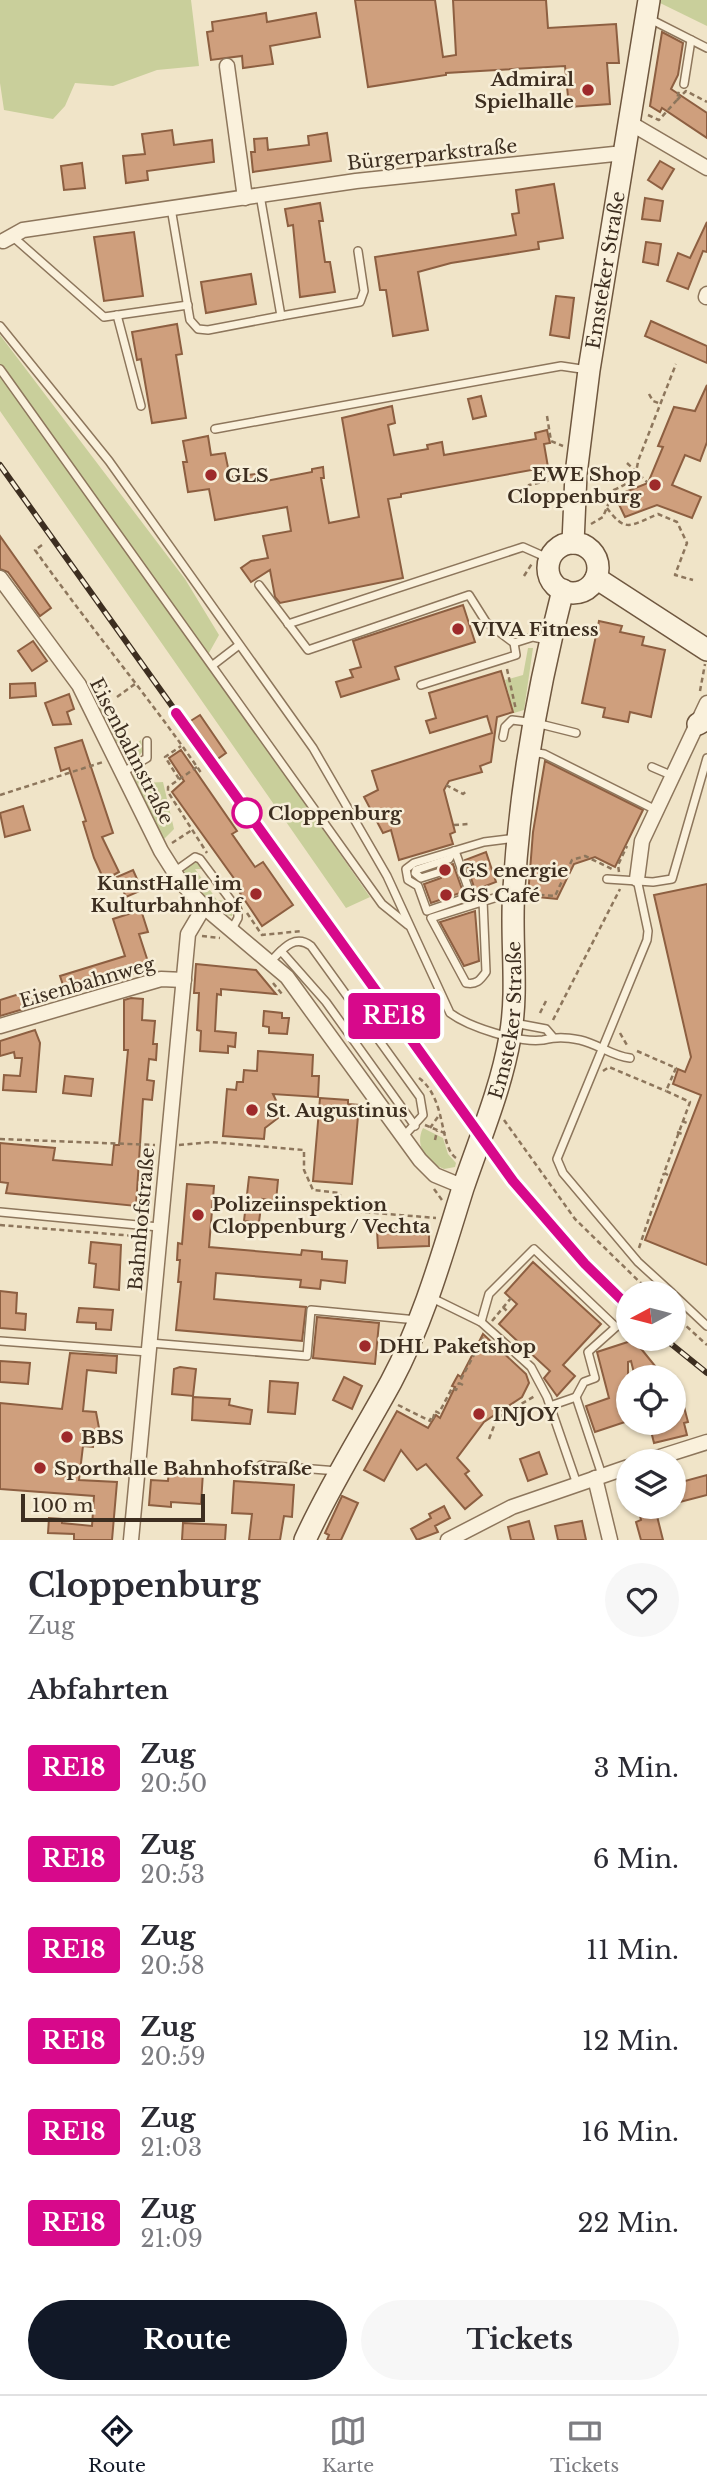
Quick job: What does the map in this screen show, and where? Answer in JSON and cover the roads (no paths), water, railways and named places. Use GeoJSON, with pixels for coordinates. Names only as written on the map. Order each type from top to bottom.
{"type":"FeatureCollection","features":[{"type":"Feature","properties":{"kind":"street","name":"Emsteker Straße"},"geometry":{"type":"LineString","coordinates":[[573,535],[577,464],[589,370],[648,9]]}},
{"type":"Feature","properties":{"kind":"street"},"geometry":{"type":"LineString","coordinates":[[227,66],[252,197]]}},
{"type":"Feature","properties":{"kind":"street"},"geometry":{"type":"LineString","coordinates":[[631,115],[707,168]]}},
{"type":"Feature","properties":{"kind":"street","name":"Bürgerparkstraße"},"geometry":{"type":"LineString","coordinates":[[4,241],[23,230],[370,180],[614,154],[624,157]]}},
{"type":"Feature","properties":{"kind":"street"},"geometry":{"type":"LineString","coordinates":[[573,535],[595,556],[598,569],[596,578],[578,593],[563,590],[552,580],[543,556],[573,535]]}},
{"type":"Feature","properties":{"kind":"street","name":"Eisenbahnstraße"},"geometry":{"type":"LineString","coordinates":[[0,578],[79,685],[174,872],[204,907],[270,962],[298,991],[430,1172],[464,1187]]}},
{"type":"Feature","properties":{"kind":"street"},"geometry":{"type":"LineString","coordinates":[[596,578],[707,650]]}},
{"type":"Feature","properties":{"kind":"street","name":"Emsteker Straße"},"geometry":{"type":"LineString","coordinates":[[305,1540],[420,1320],[497,1092],[511,1029],[513,892],[517,838],[531,752],[526,721],[551,641],[563,590]]}},
{"type":"Feature","properties":{"kind":"street"},"geometry":{"type":"LineString","coordinates":[[637,879],[642,841],[703,722],[707,703]]}},
{"type":"Feature","properties":{"kind":"street","name":"Bahnhofstraße"},"geometry":{"type":"LineString","coordinates":[[131,1540],[188,934],[204,907]]}},
{"type":"Feature","properties":{"kind":"street","name":"Eisenbahnweg"},"geometry":{"type":"LineString","coordinates":[[0,1026],[161,979],[184,980]]}},
{"type":"Feature","properties":{"kind":"street"},"geometry":{"type":"LineString","coordinates":[[685,1449],[707,1442]]}},
{"type":"Feature","properties":{"kind":"street"},"geometry":{"type":"LineString","coordinates":[[448,1540],[512,1507],[616,1471]]}},
{"type":"Feature","properties":{"kind":"street"},"geometry":{"type":"LineString","coordinates":[[599,1477],[610,1540]]}},
{"type":"Feature","properties":{"kind":"lane"},"geometry":{"type":"LineString","coordinates":[[648,9],[691,40],[707,48]]}},
{"type":"Feature","properties":{"kind":"lane"},"geometry":{"type":"LineString","coordinates":[[684,83],[691,40]]}},
{"type":"Feature","properties":{"kind":"lane"},"geometry":{"type":"LineString","coordinates":[[252,197],[281,316]]}},
{"type":"Feature","properties":{"kind":"lane"},"geometry":{"type":"LineString","coordinates":[[171,208],[190,320],[198,329],[208,330],[360,302],[364,291],[358,251]]}},
{"type":"Feature","properties":{"kind":"lane"},"geometry":{"type":"LineString","coordinates":[[4,241],[104,317],[188,305]]}},
{"type":"Feature","properties":{"kind":"lane"},"geometry":{"type":"LineString","coordinates":[[117,315],[141,406]]}},
{"type":"Feature","properties":{"kind":"lane"},"geometry":{"type":"LineString","coordinates":[[0,326],[109,461],[313,748],[387,876],[450,1013],[464,1023],[511,1029],[546,1029],[552,1036]]}},
{"type":"Feature","properties":{"kind":"lane"},"geometry":{"type":"LineString","coordinates":[[215,429],[561,366],[589,370]]}},
{"type":"Feature","properties":{"kind":"lane"},"geometry":{"type":"LineString","coordinates":[[0,369],[382,904],[408,925]]}},
{"type":"Feature","properties":{"kind":"lane"},"geometry":{"type":"LineString","coordinates":[[288,624],[523,547],[543,556]]}},
{"type":"Feature","properties":{"kind":"lane"},"geometry":{"type":"LineString","coordinates":[[259,586],[308,650],[469,595],[485,622],[514,643],[516,655],[421,685]]}},
{"type":"Feature","properties":{"kind":"lane"},"geometry":{"type":"LineString","coordinates":[[514,643],[533,638],[551,641]]}},
{"type":"Feature","properties":{"kind":"lane"},"geometry":{"type":"LineString","coordinates":[[213,665],[239,645]]}},
{"type":"Feature","properties":{"kind":"lane"},"geometry":{"type":"LineString","coordinates":[[503,737],[507,723],[526,721],[576,733]]}},
{"type":"Feature","properties":{"kind":"lane"},"geometry":{"type":"LineString","coordinates":[[123,772],[147,758],[147,741]]}},
{"type":"Feature","properties":{"kind":"lane"},"geometry":{"type":"LineString","coordinates":[[531,752],[544,754],[656,811]]}},
{"type":"Feature","properties":{"kind":"lane"},"geometry":{"type":"LineString","coordinates":[[607,879],[653,882],[672,879],[707,758]]}},
{"type":"Feature","properties":{"kind":"lane"},"geometry":{"type":"LineString","coordinates":[[652,767],[674,776]]}},
{"type":"Feature","properties":{"kind":"lane"},"geometry":{"type":"LineString","coordinates":[[513,892],[482,900],[466,900],[427,911],[418,886],[408,880],[406,874],[409,866],[455,851],[506,837],[517,838]]}},
{"type":"Feature","properties":{"kind":"lane"},"geometry":{"type":"LineString","coordinates":[[455,851],[466,900]]}},
{"type":"Feature","properties":{"kind":"lane"},"geometry":{"type":"LineString","coordinates":[[437,873],[421,878],[415,873],[416,870],[449,859],[455,851]]}},
{"type":"Feature","properties":{"kind":"lane"},"geometry":{"type":"LineString","coordinates":[[174,872],[195,857],[200,859],[238,910],[238,918],[232,929]]}},
{"type":"Feature","properties":{"kind":"lane"},"geometry":{"type":"LineString","coordinates":[[637,879],[648,931],[647,940],[559,1150],[559,1166],[634,1258],[659,1281]]}},
{"type":"Feature","properties":{"kind":"lane"},"geometry":{"type":"LineString","coordinates":[[466,900],[482,900],[486,972],[473,984],[466,983],[431,923],[435,916],[466,900]]}},
{"type":"Feature","properties":{"kind":"lane"},"geometry":{"type":"LineString","coordinates":[[270,962],[296,941],[311,946],[420,1097],[423,1115],[402,1137]]}},
{"type":"Feature","properties":{"kind":"lane"},"geometry":{"type":"LineString","coordinates":[[281,951],[326,1002],[415,1126]]}},
{"type":"Feature","properties":{"kind":"lane"},"geometry":{"type":"LineString","coordinates":[[511,1029],[542,1040],[552,1036],[582,1040],[615,1056],[630,1058]]}},
{"type":"Feature","properties":{"kind":"lane"},"geometry":{"type":"LineString","coordinates":[[0,1212],[158,1233]]}},
{"type":"Feature","properties":{"kind":"lane"},"geometry":{"type":"LineString","coordinates":[[481,1322],[489,1294],[534,1249],[616,1327],[588,1352],[595,1377],[584,1382],[576,1398],[599,1477]]}},
{"type":"Feature","properties":{"kind":"lane"},"geometry":{"type":"LineString","coordinates":[[429,1297],[481,1322],[531,1367],[550,1406],[578,1483]]}},
{"type":"Feature","properties":{"kind":"lane"},"geometry":{"type":"LineString","coordinates":[[686,1306],[707,1326]]}},
{"type":"Feature","properties":{"kind":"lane"},"geometry":{"type":"LineString","coordinates":[[0,1341],[307,1356],[311,1310],[420,1320]]}},
{"type":"Feature","properties":{"kind":"lane"},"geometry":{"type":"LineString","coordinates":[[550,1406],[576,1398]]}},
{"type":"Feature","properties":{"kind":"lane"},"geometry":{"type":"LineString","coordinates":[[261,1465],[339,1472]]}},
{"type":"Feature","properties":{"kind":"railway"},"geometry":{"type":"LineString","coordinates":[[0,465],[481,1139],[553,1229],[616,1294]]}},
{"type":"Feature","properties":{"kind":"railway"},"geometry":{"type":"LineString","coordinates":[[680,1351],[707,1373]]}},
{"type":"Feature","properties":{"kind":"train","name":"RE18"},"geometry":{"type":"LineString","coordinates":[[176,713],[481,1139],[553,1229],[616,1294]]}},
{"type":"Feature","properties":{"kind":"place","name":"Admiral Spielhalle"},"geometry":{"type":"Point","coordinates":[588,90]}},
{"type":"Feature","properties":{"kind":"place","name":"GLS"},"geometry":{"type":"Point","coordinates":[211,475]}},
{"type":"Feature","properties":{"kind":"place","name":"EWE Shop Cloppenburg"},"geometry":{"type":"Point","coordinates":[655,485]}},
{"type":"Feature","properties":{"kind":"place","name":"VIVA Fitness"},"geometry":{"type":"Point","coordinates":[458,629]}},
{"type":"Feature","properties":{"kind":"place","name":"Cloppenburg"},"geometry":{"type":"Point","coordinates":[247,813]}},
{"type":"Feature","properties":{"kind":"place","name":"GS energie"},"geometry":{"type":"Point","coordinates":[445,870]}},
{"type":"Feature","properties":{"kind":"place","name":"KunstHalle im Kulturbahnhof"},"geometry":{"type":"Point","coordinates":[256,894]}},
{"type":"Feature","properties":{"kind":"place","name":"GS Café"},"geometry":{"type":"Point","coordinates":[446,895]}},
{"type":"Feature","properties":{"kind":"place","name":"St. Augustinus"},"geometry":{"type":"Point","coordinates":[252,1110]}},
{"type":"Feature","properties":{"kind":"place","name":"Polizeiinspektion Cloppenburg / Vechta"},"geometry":{"type":"Point","coordinates":[198,1215]}},
{"type":"Feature","properties":{"kind":"place","name":"DHL Paketshop"},"geometry":{"type":"Point","coordinates":[365,1346]}},
{"type":"Feature","properties":{"kind":"place","name":"INJOY"},"geometry":{"type":"Point","coordinates":[479,1414]}},
{"type":"Feature","properties":{"kind":"place","name":"BBS"},"geometry":{"type":"Point","coordinates":[67,1437]}},
{"type":"Feature","properties":{"kind":"place","name":"Sporthalle Bahnhofstraße"},"geometry":{"type":"Point","coordinates":[40,1468]}}]}
